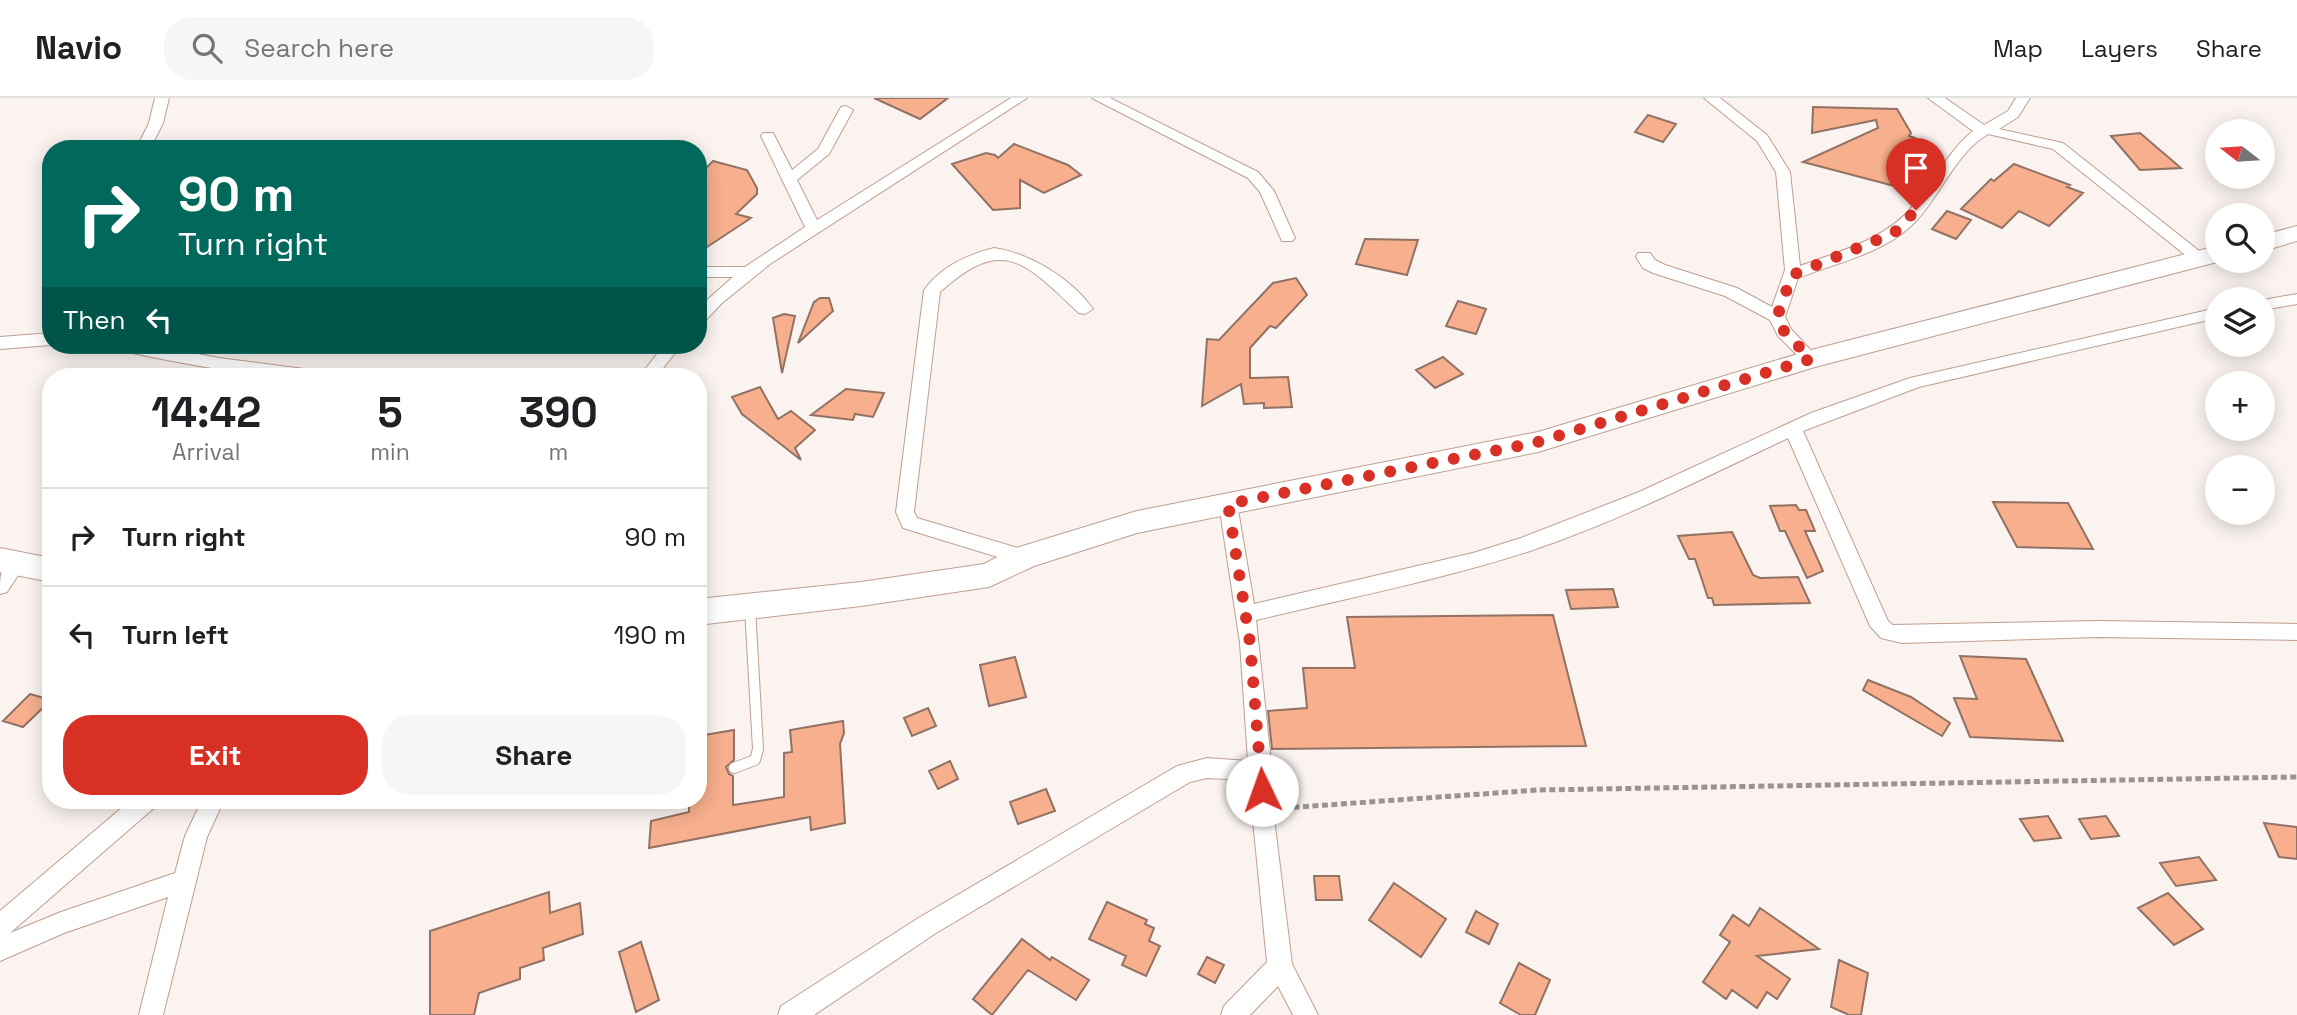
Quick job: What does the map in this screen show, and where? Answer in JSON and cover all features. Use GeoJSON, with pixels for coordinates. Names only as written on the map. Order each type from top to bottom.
{"type":"FeatureCollection","features":[{"type":"Feature","properties":{"kind":"main road"},"geometry":{"type":"LineString","coordinates":[[2275,239],[2297,233]]}},
{"type":"Feature","properties":{"kind":"main road"},"geometry":{"type":"LineString","coordinates":[[707,611],[750,608],[989,575],[1024,557],[1137,522],[1538,442],[1811,359],[2205,257]]}},
{"type":"Feature","properties":{"kind":"main road"},"geometry":{"type":"LineString","coordinates":[[5,570],[42,570]]}},
{"type":"Feature","properties":{"kind":"street"},"geometry":{"type":"LineString","coordinates":[[147,140],[156,122],[162,98]]}},
{"type":"Feature","properties":{"kind":"street"},"geometry":{"type":"LineString","coordinates":[[707,308],[749,272],[813,228],[1020,98]]}},
{"type":"Feature","properties":{"kind":"street"},"geometry":{"type":"LineString","coordinates":[[1099,98],[1253,175],[1267,191],[1287,238]]}},
{"type":"Feature","properties":{"kind":"street"},"geometry":{"type":"LineString","coordinates":[[1711,98],[1762,138],[1783,172],[1792,275],[1777,317]]}},
{"type":"Feature","properties":{"kind":"street"},"geometry":{"type":"LineString","coordinates":[[1935,98],[1952,108],[1973,127],[2058,146],[2205,254]]}},
{"type":"Feature","properties":{"kind":"street"},"geometry":{"type":"LineString","coordinates":[[1792,275],[1894,233],[1930,194],[1968,142],[2013,116],[2024,98]]}},
{"type":"Feature","properties":{"kind":"street"},"geometry":{"type":"LineString","coordinates":[[789,179],[824,151],[846,110]]}},
{"type":"Feature","properties":{"kind":"street"},"geometry":{"type":"LineString","coordinates":[[768,136],[813,228]]}},
{"type":"Feature","properties":{"kind":"street"},"geometry":{"type":"LineString","coordinates":[[1024,557],[910,523],[905,512],[932,290],[964,261],[987,254],[1015,256],[1038,266],[1085,309]]}},
{"type":"Feature","properties":{"kind":"street"},"geometry":{"type":"LineString","coordinates":[[1644,257],[1649,264],[1659,269],[1720,288],[1777,317],[1784,331],[1811,359]]}},
{"type":"Feature","properties":{"kind":"street"},"geometry":{"type":"LineString","coordinates":[[707,272],[749,272]]}},
{"type":"Feature","properties":{"kind":"street"},"geometry":{"type":"LineString","coordinates":[[2275,303],[2297,299]]}},
{"type":"Feature","properties":{"kind":"street"},"geometry":{"type":"LineString","coordinates":[[1245,614],[1473,561],[1527,544],[1646,497],[1866,397],[1916,382],[2205,316]]}},
{"type":"Feature","properties":{"kind":"street"},"geometry":{"type":"LineString","coordinates":[[0,343],[42,338]]}},
{"type":"Feature","properties":{"kind":"street"},"geometry":{"type":"LineString","coordinates":[[168,354],[250,368]]}},
{"type":"Feature","properties":{"kind":"street"},"geometry":{"type":"LineString","coordinates":[[654,368],[666,354]]}},
{"type":"Feature","properties":{"kind":"street"},"geometry":{"type":"LineString","coordinates":[[1793,428],[1880,626],[1888,632],[1902,635],[2098,629],[2297,632]]}},
{"type":"Feature","properties":{"kind":"street"},"geometry":{"type":"LineString","coordinates":[[1228,504],[1245,614],[1261,771],[1262,810],[1280,966],[1306,1015]]}},
{"type":"Feature","properties":{"kind":"street"},"geometry":{"type":"LineString","coordinates":[[790,1015],[830,993],[905,939],[1001,880],[1185,773],[1207,768],[1261,771]]}},
{"type":"Feature","properties":{"kind":"street"},"geometry":{"type":"LineString","coordinates":[[0,926],[136,809]]}},
{"type":"Feature","properties":{"kind":"street"},"geometry":{"type":"LineString","coordinates":[[151,1015],[184,881],[197,836],[209,809]]}},
{"type":"Feature","properties":{"kind":"street"},"geometry":{"type":"LineString","coordinates":[[0,949],[61,923],[184,881]]}},
{"type":"Feature","properties":{"kind":"street"},"geometry":{"type":"LineString","coordinates":[[1233,1015],[1280,966]]}},
{"type":"Feature","properties":{"kind":"lane"},"geometry":{"type":"LineString","coordinates":[[734,768],[755,760],[758,749],[750,608]]}},
{"type":"Feature","properties":{"kind":"path"},"geometry":{"type":"LineString","coordinates":[[1262,810],[1538,790],[2297,777]]}},
{"type":"Feature","properties":{"kind":"building"},"geometry":{"type":"Polygon","coordinates":[[[874,98],[948,98],[920,119],[874,98]]]}},
{"type":"Feature","properties":{"kind":"building"},"geometry":{"type":"Polygon","coordinates":[[[1813,107],[1897,109],[1911,133],[1909,136],[1915,138],[1902,188],[1803,162],[1878,128],[1876,120],[1812,133],[1813,107]]]}},
{"type":"Feature","properties":{"kind":"building"},"geometry":{"type":"Polygon","coordinates":[[[1648,115],[1676,124],[1663,142],[1635,132],[1648,115]]]}},
{"type":"Feature","properties":{"kind":"building"},"geometry":{"type":"Polygon","coordinates":[[[2140,133],[2181,168],[2140,170],[2111,136],[2140,133]]]}},
{"type":"Feature","properties":{"kind":"building"},"geometry":{"type":"Polygon","coordinates":[[[1014,144],[1068,165],[1081,175],[1044,193],[1020,180],[1020,208],[993,210],[952,164],[986,153],[998,158],[1014,144]]]}},
{"type":"Feature","properties":{"kind":"building"},"geometry":{"type":"Polygon","coordinates":[[[713,161],[747,170],[757,188],[757,194],[736,214],[751,218],[707,247],[707,167],[713,161]]]}},
{"type":"Feature","properties":{"kind":"building"},"geometry":{"type":"Polygon","coordinates":[[[2014,164],[2070,185],[2067,187],[2083,193],[2049,226],[2019,211],[2002,228],[1961,209],[1991,179],[1994,181],[2014,164]]]}},
{"type":"Feature","properties":{"kind":"building"},"geometry":{"type":"Polygon","coordinates":[[[1947,211],[1971,220],[1956,239],[1932,229],[1947,211]]]}},
{"type":"Feature","properties":{"kind":"building"},"geometry":{"type":"Polygon","coordinates":[[[1365,239],[1418,240],[1407,275],[1356,264],[1365,239]]]}},
{"type":"Feature","properties":{"kind":"building"},"geometry":{"type":"Polygon","coordinates":[[[1296,278],[1307,295],[1276,328],[1270,326],[1250,348],[1250,378],[1288,377],[1292,407],[1264,408],[1264,403],[1244,404],[1241,384],[1202,406],[1207,339],[1219,340],[1273,283],[1296,278]]]}},
{"type":"Feature","properties":{"kind":"building"},"geometry":{"type":"Polygon","coordinates":[[[820,298],[829,298],[833,311],[798,343],[814,302],[820,298]]]}},
{"type":"Feature","properties":{"kind":"building"},"geometry":{"type":"Polygon","coordinates":[[[1458,301],[1486,309],[1476,334],[1446,326],[1458,301]]]}},
{"type":"Feature","properties":{"kind":"building"},"geometry":{"type":"Polygon","coordinates":[[[784,314],[795,316],[782,373],[773,318],[784,314]]]}},
{"type":"Feature","properties":{"kind":"building"},"geometry":{"type":"Polygon","coordinates":[[[1443,357],[1463,374],[1435,388],[1416,370],[1443,357]]]}},
{"type":"Feature","properties":{"kind":"building"},"geometry":{"type":"Polygon","coordinates":[[[760,387],[778,419],[791,411],[815,430],[795,448],[801,460],[742,414],[732,397],[760,387]]]}},
{"type":"Feature","properties":{"kind":"building"},"geometry":{"type":"Polygon","coordinates":[[[846,389],[884,393],[873,417],[855,414],[853,420],[811,415],[846,389]]]}},
{"type":"Feature","properties":{"kind":"building"},"geometry":{"type":"Polygon","coordinates":[[[1993,502],[2068,503],[2093,549],[2017,547],[1993,502]]]}},
{"type":"Feature","properties":{"kind":"building"},"geometry":{"type":"Polygon","coordinates":[[[1796,505],[1799,510],[1806,510],[1815,531],[1805,531],[1823,571],[1807,578],[1785,531],[1780,531],[1770,506],[1796,505]]]}},
{"type":"Feature","properties":{"kind":"building"},"geometry":{"type":"Polygon","coordinates":[[[1732,532],[1753,575],[1760,578],[1798,577],[1810,603],[1714,605],[1712,598],[1708,598],[1695,559],[1689,559],[1678,536],[1732,532]]]}},
{"type":"Feature","properties":{"kind":"building"},"geometry":{"type":"Polygon","coordinates":[[[1613,589],[1618,607],[1571,609],[1566,590],[1613,589]]]}},
{"type":"Feature","properties":{"kind":"building"},"geometry":{"type":"Polygon","coordinates":[[[1553,615],[1586,746],[1272,749],[1268,711],[1307,708],[1303,668],[1355,668],[1347,617],[1553,615]]]}},
{"type":"Feature","properties":{"kind":"building"},"geometry":{"type":"Polygon","coordinates":[[[1960,656],[2026,659],[2063,741],[1970,737],[1954,698],[1977,699],[1960,656]]]}},
{"type":"Feature","properties":{"kind":"building"},"geometry":{"type":"Polygon","coordinates":[[[1015,657],[1026,697],[989,706],[980,665],[1015,657]]]}},
{"type":"Feature","properties":{"kind":"building"},"geometry":{"type":"Polygon","coordinates":[[[1868,680],[1911,697],[1950,723],[1942,736],[1863,690],[1868,680]]]}},
{"type":"Feature","properties":{"kind":"building"},"geometry":{"type":"Polygon","coordinates":[[[30,694],[42,697],[42,709],[23,727],[3,721],[30,694]]]}},
{"type":"Feature","properties":{"kind":"building"},"geometry":{"type":"Polygon","coordinates":[[[928,708],[936,726],[912,736],[904,718],[928,708]]]}},
{"type":"Feature","properties":{"kind":"building"},"geometry":{"type":"Polygon","coordinates":[[[843,721],[844,733],[840,744],[845,823],[811,830],[810,817],[649,848],[651,821],[689,812],[689,809],[707,809],[707,734],[734,730],[734,760],[726,767],[733,776],[733,805],[784,797],[784,753],[792,752],[790,730],[843,721]]]}},
{"type":"Feature","properties":{"kind":"building"},"geometry":{"type":"Polygon","coordinates":[[[950,761],[958,779],[938,789],[929,771],[950,761]]]}},
{"type":"Feature","properties":{"kind":"building"},"geometry":{"type":"Polygon","coordinates":[[[1046,789],[1055,811],[1018,824],[1010,802],[1046,789]]]}},
{"type":"Feature","properties":{"kind":"building"},"geometry":{"type":"Polygon","coordinates":[[[2048,816],[2061,838],[2034,841],[2020,819],[2048,816]]]}},
{"type":"Feature","properties":{"kind":"building"},"geometry":{"type":"Polygon","coordinates":[[[2106,816],[2119,836],[2091,839],[2079,819],[2106,816]]]}},
{"type":"Feature","properties":{"kind":"building"},"geometry":{"type":"Polygon","coordinates":[[[2264,823],[2297,827],[2297,859],[2279,857],[2264,823]]]}},
{"type":"Feature","properties":{"kind":"building"},"geometry":{"type":"Polygon","coordinates":[[[2199,857],[2216,880],[2176,886],[2160,863],[2199,857]]]}},
{"type":"Feature","properties":{"kind":"building"},"geometry":{"type":"Polygon","coordinates":[[[1314,876],[1339,876],[1342,900],[1316,900],[1314,876]]]}},
{"type":"Feature","properties":{"kind":"building"},"geometry":{"type":"Polygon","coordinates":[[[1394,883],[1446,919],[1421,957],[1369,920],[1394,883]]]}},
{"type":"Feature","properties":{"kind":"building"},"geometry":{"type":"Polygon","coordinates":[[[549,892],[550,913],[580,903],[583,934],[543,948],[544,960],[520,968],[520,979],[479,993],[474,1015],[430,1015],[430,931],[549,892]]]}},
{"type":"Feature","properties":{"kind":"building"},"geometry":{"type":"Polygon","coordinates":[[[2168,893],[2203,929],[2174,945],[2138,908],[2168,893]]]}},
{"type":"Feature","properties":{"kind":"building"},"geometry":{"type":"Polygon","coordinates":[[[1107,902],[1147,920],[1145,924],[1154,928],[1149,941],[1160,946],[1146,976],[1122,965],[1126,956],[1089,939],[1107,902]]]}},
{"type":"Feature","properties":{"kind":"building"},"geometry":{"type":"Polygon","coordinates":[[[1760,908],[1819,949],[1757,956],[1790,979],[1777,999],[1767,992],[1757,1008],[1732,990],[1726,999],[1703,982],[1730,942],[1720,935],[1733,915],[1749,926],[1760,908]]]}},
{"type":"Feature","properties":{"kind":"building"},"geometry":{"type":"Polygon","coordinates":[[[1476,911],[1498,924],[1489,944],[1466,932],[1476,911]]]}},
{"type":"Feature","properties":{"kind":"building"},"geometry":{"type":"Polygon","coordinates":[[[1022,939],[1050,960],[1052,957],[1089,980],[1076,1000],[1028,970],[992,1015],[973,999],[1022,939]]]}},
{"type":"Feature","properties":{"kind":"building"},"geometry":{"type":"Polygon","coordinates":[[[641,942],[659,1000],[636,1012],[619,952],[641,942]]]}},
{"type":"Feature","properties":{"kind":"building"},"geometry":{"type":"Polygon","coordinates":[[[1207,957],[1224,965],[1215,983],[1198,974],[1207,957]]]}},
{"type":"Feature","properties":{"kind":"building"},"geometry":{"type":"Polygon","coordinates":[[[1839,960],[1868,973],[1861,1015],[1849,1015],[1831,1007],[1839,960]]]}},
{"type":"Feature","properties":{"kind":"building"},"geometry":{"type":"Polygon","coordinates":[[[1519,963],[1550,980],[1535,1015],[1521,1015],[1500,1003],[1519,963]]]}},
{"type":"Feature","properties":{"kind":"route"},"geometry":{"type":"LineString","coordinates":[[1262,790],[1250,643],[1228,504],[1538,442],[1811,359],[1779,325],[1777,317],[1792,275],[1894,233],[1916,210]]}}]}
